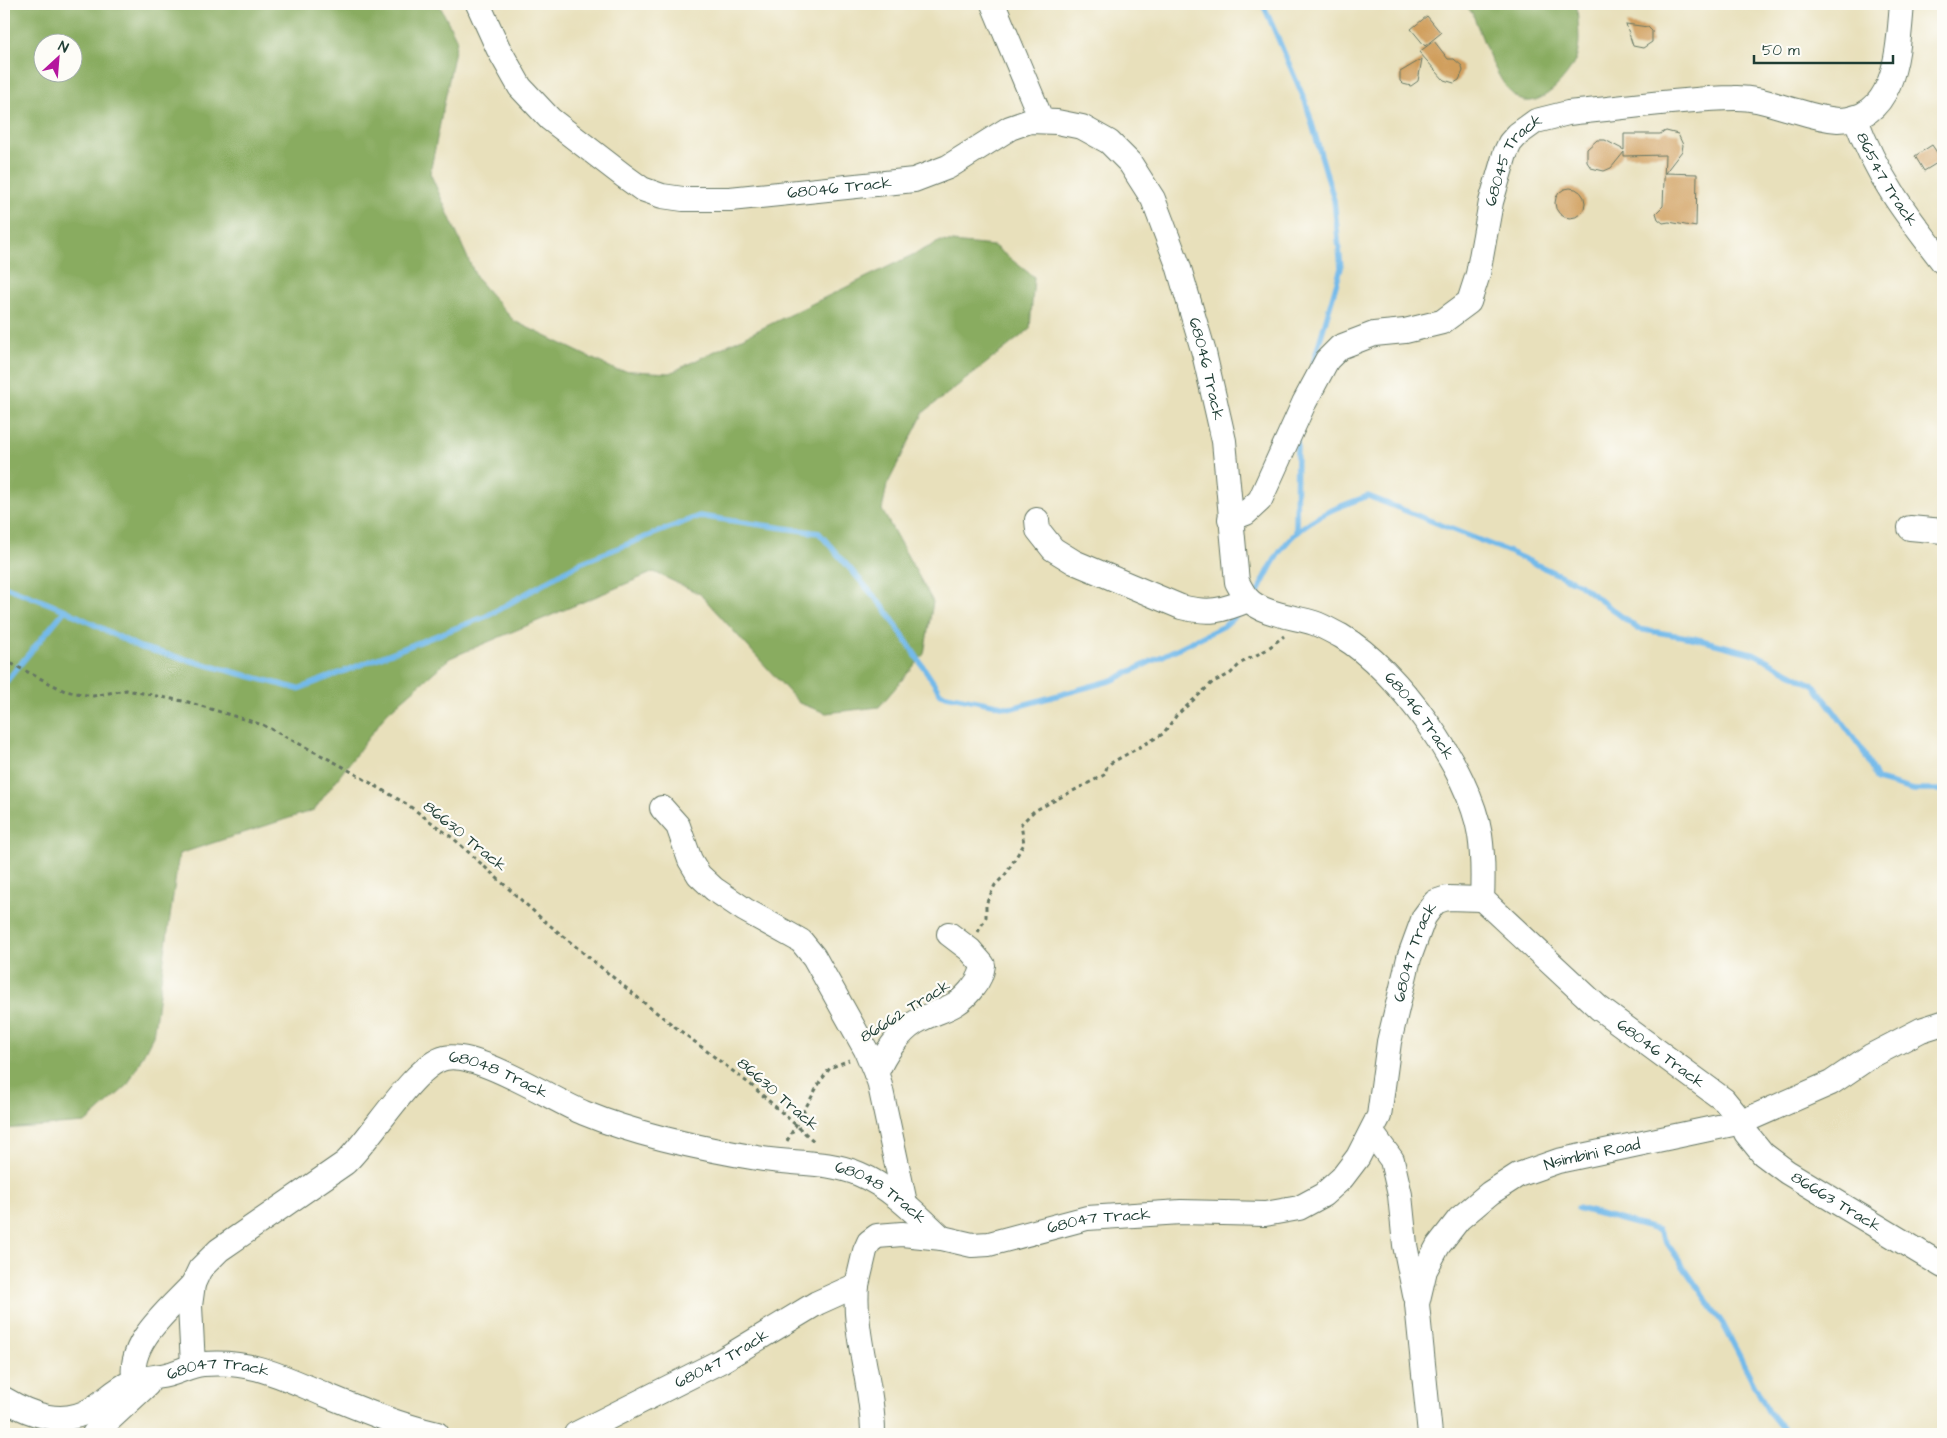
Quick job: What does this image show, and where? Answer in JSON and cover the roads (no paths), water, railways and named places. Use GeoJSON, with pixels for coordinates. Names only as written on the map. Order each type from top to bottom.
{"type":"FeatureCollection","features":[{"type":"Feature","properties":{"kind":"street","name":"68046 Track"},"geometry":{"type":"LineString","coordinates":[[478,4],[498,48],[520,87],[544,112],[624,176],[642,189],[662,196],[683,199],[730,199],[914,180],[948,168],[1010,128],[1030,121],[1057,122],[1082,127],[1110,142],[1130,163],[1152,199],[1178,265],[1204,353],[1224,441],[1237,582],[1248,600],[1275,614],[1315,623],[1342,637],[1376,662],[1435,734],[1464,785],[1475,815],[1482,850],[1482,899],[1600,1008],[1724,1100],[1742,1122]]}},
{"type":"Feature","properties":{"kind":"street"},"geometry":{"type":"LineString","coordinates":[[993,4],[1042,121]]}},
{"type":"Feature","properties":{"kind":"street","name":"68045 Track"},"geometry":{"type":"LineString","coordinates":[[1230,519],[1246,513],[1260,500],[1304,403],[1328,360],[1340,347],[1374,334],[1405,331],[1442,322],[1469,302],[1478,274],[1491,202],[1505,154],[1510,143],[1526,126],[1536,121],[1568,113],[1736,98],[1764,101],[1837,120],[1855,117],[1878,103],[1889,84],[1898,54],[1902,4]]}},
{"type":"Feature","properties":{"kind":"street","name":"86547 Track"},"geometry":{"type":"LineString","coordinates":[[1855,117],[1875,166],[1890,192],[1943,262]]}},
{"type":"Feature","properties":{"kind":"street"},"geometry":{"type":"LineString","coordinates":[[1037,520],[1038,530],[1053,549],[1074,562],[1181,607],[1215,612],[1248,600]]}},
{"type":"Feature","properties":{"kind":"street"},"geometry":{"type":"LineString","coordinates":[[1910,528],[1943,531]]}},
{"type":"Feature","properties":{"kind":"street"},"geometry":{"type":"LineString","coordinates":[[662,808],[678,826],[690,860],[699,874],[714,889],[745,910],[801,941],[814,957],[866,1050],[876,1074],[905,1203]]}},
{"type":"Feature","properties":{"kind":"street","name":"68047 Track"},"geometry":{"type":"LineString","coordinates":[[576,1434],[721,1361],[817,1304],[857,1285],[865,1251],[869,1242],[877,1236],[902,1234],[942,1238],[959,1243],[989,1244],[1086,1218],[1181,1212],[1265,1214],[1299,1208],[1323,1195],[1342,1178],[1372,1133],[1379,1116],[1389,1042],[1409,958],[1424,917],[1435,902],[1448,898],[1482,899]]}},
{"type":"Feature","properties":{"kind":"street"},"geometry":{"type":"LineString","coordinates":[[876,1074],[886,1054],[908,1029],[916,1022],[951,1008],[967,996],[983,970],[979,959],[950,934]]}},
{"type":"Feature","properties":{"kind":"street","name":"Nsimbini Road"},"geometry":{"type":"LineString","coordinates":[[1430,1434],[1417,1304],[1425,1270],[1438,1246],[1459,1219],[1490,1193],[1518,1175],[1558,1161],[1742,1122],[1831,1083],[1871,1056],[1921,1030],[1943,1023]]}},
{"type":"Feature","properties":{"kind":"street","name":"68048 Track"},"geometry":{"type":"LineString","coordinates":[[145,1379],[132,1369],[139,1344],[192,1284],[200,1269],[218,1250],[345,1163],[360,1149],[418,1074],[432,1062],[447,1058],[474,1061],[583,1112],[636,1132],[772,1160],[842,1167],[883,1186],[905,1203],[942,1238]]}},
{"type":"Feature","properties":{"kind":"street","name":"86663 Track"},"geometry":{"type":"LineString","coordinates":[[1742,1122],[1746,1132],[1763,1154],[1787,1172],[1943,1266]]}},
{"type":"Feature","properties":{"kind":"street"},"geometry":{"type":"LineString","coordinates":[[1372,1133],[1392,1160],[1400,1195],[1406,1245],[1417,1304]]}},
{"type":"Feature","properties":{"kind":"street"},"geometry":{"type":"LineString","coordinates":[[192,1284],[190,1335],[193,1365]]}},
{"type":"Feature","properties":{"kind":"street"},"geometry":{"type":"LineString","coordinates":[[857,1285],[855,1308],[860,1354],[871,1405],[873,1434]]}},
{"type":"Feature","properties":{"kind":"street","name":"68047 Track"},"geometry":{"type":"LineString","coordinates":[[4,1399],[40,1416],[60,1419],[77,1416],[91,1410],[145,1379],[193,1365],[232,1365],[265,1370],[285,1376],[327,1396],[387,1419],[437,1434]]}},
{"type":"Feature","properties":{"kind":"street"},"geometry":{"type":"LineString","coordinates":[[94,1434],[145,1379]]}},
{"type":"Feature","properties":{"kind":"waterway"},"geometry":{"type":"LineString","coordinates":[[1263,4],[1306,103],[1334,200],[1341,268],[1313,364]]}},
{"type":"Feature","properties":{"kind":"waterway"},"geometry":{"type":"LineString","coordinates":[[1296,533],[1297,441]]}},
{"type":"Feature","properties":{"kind":"waterway"},"geometry":{"type":"LineString","coordinates":[[1255,598],[1283,547],[1296,533],[1321,515],[1368,496],[1507,551],[1579,584],[1638,629],[1693,638],[1755,654],[1815,686],[1862,749],[1877,780],[1914,790],[1943,790]]}},
{"type":"Feature","properties":{"kind":"waterway"},"geometry":{"type":"LineString","coordinates":[[4,586],[65,610],[139,647],[298,689],[487,616],[580,563],[699,516],[819,533],[886,610],[941,694],[1012,708],[1113,680],[1224,626],[1237,615]]}},
{"type":"Feature","properties":{"kind":"waterway"},"geometry":{"type":"LineString","coordinates":[[4,684],[65,610]]}},
{"type":"Feature","properties":{"kind":"waterway"},"geometry":{"type":"LineString","coordinates":[[1577,1208],[1658,1230],[1723,1324],[1768,1411],[1787,1434]]}}]}
